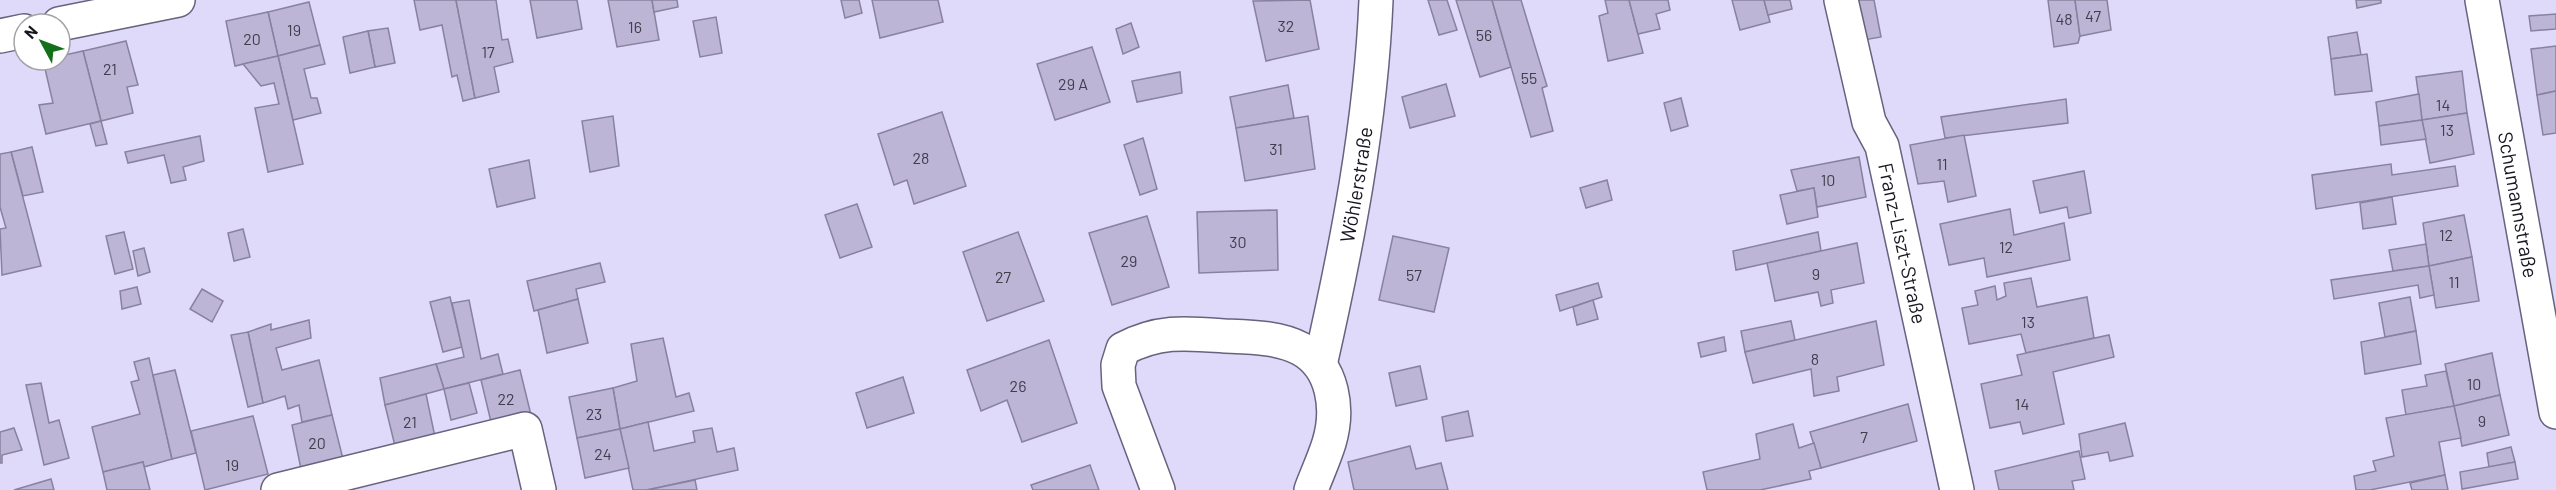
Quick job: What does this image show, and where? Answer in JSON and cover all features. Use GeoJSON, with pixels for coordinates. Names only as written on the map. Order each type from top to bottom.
{"type":"FeatureCollection","features":[{"type":"Feature","properties":{"kind":"street"},"geometry":{"type":"LineString","coordinates":[[72,21],[178,0]]}},
{"type":"Feature","properties":{"kind":"street","name":"Wöhlerstraße"},"geometry":{"type":"LineString","coordinates":[[1320,365],[1358,174],[1368,104],[1376,0]]}},
{"type":"Feature","properties":{"kind":"street","name":"Franz-Liszt-Straße"},"geometry":{"type":"LineString","coordinates":[[1841,0],[1869,122],[1882,146],[1957,490]]}},
{"type":"Feature","properties":{"kind":"street","name":"Schumannstraße"},"geometry":{"type":"LineString","coordinates":[[2482,0],[2556,412]]}},
{"type":"Feature","properties":{"kind":"street"},"geometry":{"type":"LineString","coordinates":[[1158,490],[1119,386],[1118,365],[1123,349],[1143,338],[1172,333],[1257,337],[1280,341],[1302,350],[1320,365],[1331,388],[1334,413],[1329,442],[1311,490]]}},
{"type":"Feature","properties":{"kind":"street"},"geometry":{"type":"LineString","coordinates":[[278,490],[525,429],[539,490]]}},
{"type":"Feature","properties":{"kind":"building"},"geometry":{"type":"Polygon","coordinates":[[[414,0],[456,0],[475,98],[463,101],[457,75],[452,77],[442,25],[420,30],[414,0]]]}},
{"type":"Feature","properties":{"kind":"building"},"geometry":{"type":"Polygon","coordinates":[[[456,0],[496,0],[502,40],[508,39],[513,62],[494,67],[499,92],[475,98],[456,0]]]}},
{"type":"Feature","properties":{"kind":"building"},"geometry":{"type":"Polygon","coordinates":[[[530,0],[577,0],[582,29],[537,38],[530,0]]]}},
{"type":"Feature","properties":{"kind":"building"},"geometry":{"type":"Polygon","coordinates":[[[608,0],[652,0],[659,40],[617,47],[608,0]]]}},
{"type":"Feature","properties":{"kind":"building"},"geometry":{"type":"Polygon","coordinates":[[[652,0],[677,0],[678,7],[654,12],[652,0]]]}},
{"type":"Feature","properties":{"kind":"building"},"geometry":{"type":"Polygon","coordinates":[[[841,0],[859,0],[862,13],[845,18],[841,0]]]}},
{"type":"Feature","properties":{"kind":"building"},"geometry":{"type":"Polygon","coordinates":[[[872,0],[938,0],[943,22],[880,38],[872,0]]]}},
{"type":"Feature","properties":{"kind":"building"},"geometry":{"type":"Polygon","coordinates":[[[1310,0],[1319,49],[1266,61],[1253,1],[1310,0]]]}},
{"type":"Feature","properties":{"kind":"building"},"geometry":{"type":"Polygon","coordinates":[[[1428,0],[1447,0],[1457,30],[1439,35],[1428,0]]]}},
{"type":"Feature","properties":{"kind":"building"},"geometry":{"type":"Polygon","coordinates":[[[1456,0],[1492,0],[1511,67],[1480,77],[1456,0]]]}},
{"type":"Feature","properties":{"kind":"building"},"geometry":{"type":"Polygon","coordinates":[[[1492,0],[1521,0],[1547,86],[1542,88],[1553,131],[1531,137],[1492,0]]]}},
{"type":"Feature","properties":{"kind":"building"},"geometry":{"type":"Polygon","coordinates":[[[1605,0],[1629,0],[1643,53],[1608,61],[1599,16],[1608,13],[1605,0]]]}},
{"type":"Feature","properties":{"kind":"building"},"geometry":{"type":"Polygon","coordinates":[[[1629,0],[1668,0],[1670,10],[1656,14],[1660,29],[1638,34],[1629,0]]]}},
{"type":"Feature","properties":{"kind":"building"},"geometry":{"type":"Polygon","coordinates":[[[1732,0],[1764,0],[1770,22],[1740,30],[1732,0]]]}},
{"type":"Feature","properties":{"kind":"building"},"geometry":{"type":"Polygon","coordinates":[[[1764,0],[1790,0],[1792,9],[1768,15],[1764,0]]]}},
{"type":"Feature","properties":{"kind":"building"},"geometry":{"type":"Polygon","coordinates":[[[1856,0],[1874,0],[1881,37],[1864,40],[1856,0]]]}},
{"type":"Feature","properties":{"kind":"building"},"geometry":{"type":"Polygon","coordinates":[[[2048,0],[2075,0],[2080,36],[2078,43],[2054,47],[2048,0]]]}},
{"type":"Feature","properties":{"kind":"building"},"geometry":{"type":"Polygon","coordinates":[[[2075,0],[2107,0],[2111,30],[2080,36],[2075,0]]]}},
{"type":"Feature","properties":{"kind":"building"},"geometry":{"type":"Polygon","coordinates":[[[2356,0],[2381,0],[2381,3],[2357,8],[2356,0]]]}},
{"type":"Feature","properties":{"kind":"building"},"geometry":{"type":"Polygon","coordinates":[[[309,2],[320,45],[278,56],[268,12],[309,2]]]}},
{"type":"Feature","properties":{"kind":"building"},"geometry":{"type":"Polygon","coordinates":[[[268,12],[278,56],[235,66],[226,21],[268,12]]]}},
{"type":"Feature","properties":{"kind":"building"},"geometry":{"type":"Polygon","coordinates":[[[2556,14],[2556,29],[2531,31],[2529,16],[2556,14]]]}},
{"type":"Feature","properties":{"kind":"building"},"geometry":{"type":"Polygon","coordinates":[[[716,17],[722,53],[700,57],[693,21],[716,17]]]}},
{"type":"Feature","properties":{"kind":"building"},"geometry":{"type":"Polygon","coordinates":[[[1131,23],[1139,47],[1123,54],[1116,29],[1131,23]]]}},
{"type":"Feature","properties":{"kind":"building"},"geometry":{"type":"Polygon","coordinates":[[[388,28],[395,63],[375,67],[368,31],[388,28]]]}},
{"type":"Feature","properties":{"kind":"building"},"geometry":{"type":"Polygon","coordinates":[[[368,31],[375,67],[350,73],[343,37],[368,31]]]}},
{"type":"Feature","properties":{"kind":"building"},"geometry":{"type":"Polygon","coordinates":[[[2357,32],[2361,55],[2331,59],[2328,37],[2357,32]]]}},
{"type":"Feature","properties":{"kind":"building"},"geometry":{"type":"Polygon","coordinates":[[[126,41],[138,85],[127,87],[133,113],[101,121],[83,51],[126,41]]]}},
{"type":"Feature","properties":{"kind":"building"},"geometry":{"type":"Polygon","coordinates":[[[320,45],[325,64],[304,69],[311,98],[317,98],[321,113],[293,120],[278,56],[320,45]]]}},
{"type":"Feature","properties":{"kind":"building"},"geometry":{"type":"Polygon","coordinates":[[[2556,46],[2556,91],[2537,95],[2531,49],[2556,46]]]}},
{"type":"Feature","properties":{"kind":"building"},"geometry":{"type":"Polygon","coordinates":[[[1092,47],[1110,102],[1055,120],[1037,64],[1092,47]]]}},
{"type":"Feature","properties":{"kind":"building"},"geometry":{"type":"Polygon","coordinates":[[[83,51],[101,121],[46,134],[39,105],[53,103],[46,72],[72,72],[72,53],[83,51]]]}},
{"type":"Feature","properties":{"kind":"building"},"geometry":{"type":"Polygon","coordinates":[[[2367,54],[2372,91],[2335,95],[2331,59],[2367,54]]]}},
{"type":"Feature","properties":{"kind":"building"},"geometry":{"type":"Polygon","coordinates":[[[278,56],[303,164],[268,172],[255,108],[279,104],[274,83],[261,86],[243,64],[278,56]]]}},
{"type":"Feature","properties":{"kind":"building"},"geometry":{"type":"Polygon","coordinates":[[[2462,71],[2467,113],[2422,120],[2416,77],[2462,71]]]}},
{"type":"Feature","properties":{"kind":"building"},"geometry":{"type":"Polygon","coordinates":[[[1180,72],[1182,93],[1137,102],[1132,81],[1180,72]]]}},
{"type":"Feature","properties":{"kind":"building"},"geometry":{"type":"Polygon","coordinates":[[[1446,84],[1455,116],[1410,128],[1402,97],[1446,84]]]}},
{"type":"Feature","properties":{"kind":"building"},"geometry":{"type":"Polygon","coordinates":[[[1288,85],[1294,118],[1236,128],[1230,97],[1288,85]]]}},
{"type":"Feature","properties":{"kind":"building"},"geometry":{"type":"Polygon","coordinates":[[[2556,91],[2556,133],[2543,135],[2537,95],[2556,91]]]}},
{"type":"Feature","properties":{"kind":"building"},"geometry":{"type":"Polygon","coordinates":[[[2419,94],[2422,120],[2379,126],[2376,102],[2419,94]]]}},
{"type":"Feature","properties":{"kind":"building"},"geometry":{"type":"Polygon","coordinates":[[[1681,98],[1688,126],[1671,131],[1664,103],[1681,98]]]}},
{"type":"Feature","properties":{"kind":"building"},"geometry":{"type":"Polygon","coordinates":[[[2066,99],[2068,123],[1945,138],[1941,117],[2066,99]]]}},
{"type":"Feature","properties":{"kind":"building"},"geometry":{"type":"Polygon","coordinates":[[[942,112],[966,186],[914,204],[907,180],[894,185],[878,134],[942,112]]]}},
{"type":"Feature","properties":{"kind":"building"},"geometry":{"type":"Polygon","coordinates":[[[2467,113],[2474,154],[2430,163],[2422,120],[2467,113]]]}},
{"type":"Feature","properties":{"kind":"building"},"geometry":{"type":"Polygon","coordinates":[[[613,116],[619,166],[590,172],[582,121],[613,116]]]}},
{"type":"Feature","properties":{"kind":"building"},"geometry":{"type":"Polygon","coordinates":[[[1308,116],[1315,169],[1245,181],[1236,128],[1308,116]]]}},
{"type":"Feature","properties":{"kind":"building"},"geometry":{"type":"Polygon","coordinates":[[[2422,120],[2426,139],[2381,145],[2379,126],[2422,120]]]}},
{"type":"Feature","properties":{"kind":"building"},"geometry":{"type":"Polygon","coordinates":[[[101,121],[107,144],[96,146],[90,124],[101,121]]]}},
{"type":"Feature","properties":{"kind":"building"},"geometry":{"type":"Polygon","coordinates":[[[1964,135],[1976,196],[1948,202],[1944,181],[1918,184],[1910,145],[1964,135]]]}},
{"type":"Feature","properties":{"kind":"building"},"geometry":{"type":"Polygon","coordinates":[[[200,136],[204,161],[183,167],[186,180],[171,183],[164,155],[128,163],[125,152],[200,136]]]}},
{"type":"Feature","properties":{"kind":"building"},"geometry":{"type":"Polygon","coordinates":[[[1143,138],[1157,189],[1140,195],[1124,145],[1143,138]]]}},
{"type":"Feature","properties":{"kind":"building"},"geometry":{"type":"Polygon","coordinates":[[[32,147],[43,192],[23,196],[11,152],[32,147]]]}},
{"type":"Feature","properties":{"kind":"building"},"geometry":{"type":"Polygon","coordinates":[[[11,152],[41,266],[2,275],[0,229],[6,228],[0,207],[0,154],[11,152]]]}},
{"type":"Feature","properties":{"kind":"building"},"geometry":{"type":"Polygon","coordinates":[[[1859,157],[1866,197],[1817,207],[1814,188],[1797,191],[1791,170],[1859,157]]]}},
{"type":"Feature","properties":{"kind":"building"},"geometry":{"type":"Polygon","coordinates":[[[529,160],[535,198],[497,207],[489,169],[529,160]]]}},
{"type":"Feature","properties":{"kind":"building"},"geometry":{"type":"Polygon","coordinates":[[[2391,164],[2392,175],[2455,166],[2458,186],[2316,209],[2312,175],[2391,164]]]}},
{"type":"Feature","properties":{"kind":"building"},"geometry":{"type":"Polygon","coordinates":[[[2084,171],[2091,213],[2069,218],[2067,207],[2040,213],[2033,181],[2084,171]]]}},
{"type":"Feature","properties":{"kind":"building"},"geometry":{"type":"Polygon","coordinates":[[[1607,180],[1612,200],[1586,208],[1580,188],[1607,180]]]}},
{"type":"Feature","properties":{"kind":"building"},"geometry":{"type":"Polygon","coordinates":[[[1814,188],[1818,217],[1787,224],[1780,195],[1814,188]]]}},
{"type":"Feature","properties":{"kind":"building"},"geometry":{"type":"Polygon","coordinates":[[[2392,197],[2396,224],[2363,229],[2360,203],[2392,197]]]}},
{"type":"Feature","properties":{"kind":"building"},"geometry":{"type":"Polygon","coordinates":[[[857,204],[872,247],[840,258],[825,215],[857,204]]]}},
{"type":"Feature","properties":{"kind":"building"},"geometry":{"type":"Polygon","coordinates":[[[2010,209],[2014,235],[2064,223],[2070,260],[1987,277],[1984,258],[1949,265],[1940,224],[2010,209]]]}},
{"type":"Feature","properties":{"kind":"building"},"geometry":{"type":"Polygon","coordinates":[[[1277,210],[1278,270],[1199,273],[1197,212],[1277,210]]]}},
{"type":"Feature","properties":{"kind":"building"},"geometry":{"type":"Polygon","coordinates":[[[2464,215],[2472,257],[2429,266],[2423,223],[2464,215]]]}},
{"type":"Feature","properties":{"kind":"building"},"geometry":{"type":"Polygon","coordinates":[[[1147,216],[1169,287],[1112,305],[1089,233],[1147,216]]]}},
{"type":"Feature","properties":{"kind":"building"},"geometry":{"type":"Polygon","coordinates":[[[243,229],[250,257],[234,261],[228,233],[243,229]]]}},
{"type":"Feature","properties":{"kind":"building"},"geometry":{"type":"Polygon","coordinates":[[[124,232],[133,269],[115,274],[106,236],[124,232]]]}},
{"type":"Feature","properties":{"kind":"building"},"geometry":{"type":"Polygon","coordinates":[[[1018,232],[1044,301],[987,321],[963,252],[1018,232]]]}},
{"type":"Feature","properties":{"kind":"building"},"geometry":{"type":"Polygon","coordinates":[[[1818,232],[1821,251],[1736,270],[1733,251],[1818,232]]]}},
{"type":"Feature","properties":{"kind":"building"},"geometry":{"type":"Polygon","coordinates":[[[1393,236],[1449,248],[1434,312],[1379,300],[1393,236]]]}},
{"type":"Feature","properties":{"kind":"building"},"geometry":{"type":"Polygon","coordinates":[[[1857,243],[1864,283],[1831,290],[1833,303],[1821,306],[1818,292],[1775,301],[1767,263],[1857,243]]]}},
{"type":"Feature","properties":{"kind":"building"},"geometry":{"type":"Polygon","coordinates":[[[2426,244],[2429,266],[2393,271],[2389,250],[2426,244]]]}},
{"type":"Feature","properties":{"kind":"building"},"geometry":{"type":"Polygon","coordinates":[[[144,248],[150,272],[138,276],[133,251],[144,248]]]}},
{"type":"Feature","properties":{"kind":"building"},"geometry":{"type":"Polygon","coordinates":[[[2472,257],[2479,301],[2436,308],[2429,266],[2472,257]]]}},
{"type":"Feature","properties":{"kind":"building"},"geometry":{"type":"Polygon","coordinates":[[[600,263],[605,282],[576,289],[578,299],[534,311],[527,281],[600,263]]]}},
{"type":"Feature","properties":{"kind":"building"},"geometry":{"type":"Polygon","coordinates":[[[2429,266],[2434,295],[2420,298],[2418,285],[2334,299],[2331,280],[2429,266]]]}},
{"type":"Feature","properties":{"kind":"building"},"geometry":{"type":"Polygon","coordinates":[[[2031,278],[2037,307],[2087,297],[2094,338],[2026,353],[2021,334],[1969,344],[1962,308],[1978,305],[1975,291],[1995,286],[1997,300],[2006,296],[2004,283],[2031,278]]]}},
{"type":"Feature","properties":{"kind":"building"},"geometry":{"type":"Polygon","coordinates":[[[1598,283],[1602,297],[1560,311],[1556,295],[1598,283]]]}},
{"type":"Feature","properties":{"kind":"building"},"geometry":{"type":"Polygon","coordinates":[[[137,287],[141,304],[122,309],[120,291],[137,287]]]}},
{"type":"Feature","properties":{"kind":"building"},"geometry":{"type":"Polygon","coordinates":[[[202,289],[223,301],[212,322],[190,309],[202,289]]]}},
{"type":"Feature","properties":{"kind":"building"},"geometry":{"type":"Polygon","coordinates":[[[450,297],[462,347],[443,352],[430,302],[450,297]]]}},
{"type":"Feature","properties":{"kind":"building"},"geometry":{"type":"Polygon","coordinates":[[[2410,297],[2416,331],[2385,337],[2379,303],[2410,297]]]}},
{"type":"Feature","properties":{"kind":"building"},"geometry":{"type":"Polygon","coordinates":[[[578,299],[588,343],[547,353],[538,310],[578,299]]]}},
{"type":"Feature","properties":{"kind":"building"},"geometry":{"type":"Polygon","coordinates":[[[469,300],[481,359],[498,354],[503,374],[444,389],[436,364],[464,357],[452,303],[469,300]]]}},
{"type":"Feature","properties":{"kind":"building"},"geometry":{"type":"Polygon","coordinates":[[[1593,300],[1598,319],[1577,325],[1573,307],[1593,300]]]}},
{"type":"Feature","properties":{"kind":"building"},"geometry":{"type":"Polygon","coordinates":[[[309,320],[311,338],[276,348],[282,370],[319,360],[332,415],[302,422],[299,405],[288,409],[285,396],[263,403],[248,332],[271,324],[271,330],[309,320]]]}},
{"type":"Feature","properties":{"kind":"building"},"geometry":{"type":"Polygon","coordinates":[[[1791,321],[1795,340],[1745,352],[1741,331],[1791,321]]]}},
{"type":"Feature","properties":{"kind":"building"},"geometry":{"type":"Polygon","coordinates":[[[1876,321],[1884,365],[1837,377],[1839,391],[1814,396],[1811,369],[1753,383],[1745,352],[1876,321]]]}},
{"type":"Feature","properties":{"kind":"building"},"geometry":{"type":"Polygon","coordinates":[[[2416,331],[2421,364],[2365,374],[2361,342],[2416,331]]]}},
{"type":"Feature","properties":{"kind":"building"},"geometry":{"type":"Polygon","coordinates":[[[248,332],[263,403],[248,407],[231,335],[248,332]]]}},
{"type":"Feature","properties":{"kind":"building"},"geometry":{"type":"Polygon","coordinates":[[[2109,335],[2114,357],[2053,372],[2064,424],[2023,434],[2020,422],[1990,428],[1981,384],[2022,375],[2017,355],[2109,335]]]}},
{"type":"Feature","properties":{"kind":"building"},"geometry":{"type":"Polygon","coordinates":[[[1724,337],[1726,351],[1701,357],[1698,343],[1724,337]]]}},
{"type":"Feature","properties":{"kind":"building"},"geometry":{"type":"Polygon","coordinates":[[[663,338],[676,397],[689,393],[694,411],[620,429],[613,388],[637,381],[631,344],[663,338]]]}},
{"type":"Feature","properties":{"kind":"building"},"geometry":{"type":"Polygon","coordinates":[[[1049,340],[1077,423],[1022,442],[1007,400],[981,411],[967,370],[1049,340]]]}},
{"type":"Feature","properties":{"kind":"building"},"geometry":{"type":"Polygon","coordinates":[[[2492,353],[2500,395],[2454,406],[2445,364],[2492,353]]]}},
{"type":"Feature","properties":{"kind":"building"},"geometry":{"type":"Polygon","coordinates":[[[149,358],[172,459],[144,467],[143,462],[103,472],[92,427],[140,414],[131,382],[139,380],[134,362],[149,358]]]}},
{"type":"Feature","properties":{"kind":"building"},"geometry":{"type":"Polygon","coordinates":[[[436,364],[444,389],[385,405],[380,378],[436,364]]]}},
{"type":"Feature","properties":{"kind":"building"},"geometry":{"type":"Polygon","coordinates":[[[1420,366],[1427,399],[1396,406],[1389,373],[1420,366]]]}},
{"type":"Feature","properties":{"kind":"building"},"geometry":{"type":"Polygon","coordinates":[[[175,370],[196,453],[172,459],[153,375],[175,370]]]}},
{"type":"Feature","properties":{"kind":"building"},"geometry":{"type":"Polygon","coordinates":[[[520,370],[531,415],[492,426],[481,380],[520,370]]]}},
{"type":"Feature","properties":{"kind":"building"},"geometry":{"type":"Polygon","coordinates":[[[2446,371],[2454,406],[2406,415],[2402,390],[2427,386],[2425,375],[2446,371]]]}},
{"type":"Feature","properties":{"kind":"building"},"geometry":{"type":"Polygon","coordinates":[[[903,377],[914,413],[867,428],[856,393],[903,377]]]}},
{"type":"Feature","properties":{"kind":"building"},"geometry":{"type":"Polygon","coordinates":[[[41,383],[49,423],[59,420],[69,458],[44,465],[26,385],[41,383]]]}},
{"type":"Feature","properties":{"kind":"building"},"geometry":{"type":"Polygon","coordinates":[[[469,383],[477,413],[451,420],[444,389],[469,383]]]}},
{"type":"Feature","properties":{"kind":"building"},"geometry":{"type":"Polygon","coordinates":[[[613,388],[620,429],[577,438],[569,397],[613,388]]]}},
{"type":"Feature","properties":{"kind":"building"},"geometry":{"type":"Polygon","coordinates":[[[426,394],[435,437],[395,446],[385,405],[426,394]]]}},
{"type":"Feature","properties":{"kind":"building"},"geometry":{"type":"Polygon","coordinates":[[[2500,395],[2509,435],[2462,446],[2454,406],[2500,395]]]}},
{"type":"Feature","properties":{"kind":"building"},"geometry":{"type":"Polygon","coordinates":[[[1908,404],[1917,441],[1821,468],[1810,432],[1908,404]]]}},
{"type":"Feature","properties":{"kind":"building"},"geometry":{"type":"Polygon","coordinates":[[[2454,406],[2461,438],[2439,442],[2445,475],[2370,490],[2356,490],[2354,476],[2376,471],[2373,461],[2394,456],[2386,418],[2454,406]]]}},
{"type":"Feature","properties":{"kind":"building"},"geometry":{"type":"Polygon","coordinates":[[[1468,411],[1473,436],[1446,441],[1442,417],[1468,411]]]}},
{"type":"Feature","properties":{"kind":"building"},"geometry":{"type":"Polygon","coordinates":[[[332,415],[343,459],[301,469],[292,425],[332,415]]]}},
{"type":"Feature","properties":{"kind":"building"},"geometry":{"type":"Polygon","coordinates":[[[253,416],[268,474],[205,490],[191,431],[253,416]]]}},
{"type":"Feature","properties":{"kind":"building"},"geometry":{"type":"Polygon","coordinates":[[[648,422],[654,451],[695,442],[693,431],[712,428],[717,452],[734,448],[738,470],[647,490],[633,490],[620,429],[648,422]]]}},
{"type":"Feature","properties":{"kind":"building"},"geometry":{"type":"Polygon","coordinates":[[[2125,423],[2133,456],[2110,461],[2108,452],[2082,457],[2079,434],[2125,423]]]}},
{"type":"Feature","properties":{"kind":"building"},"geometry":{"type":"Polygon","coordinates":[[[1793,424],[1799,448],[1814,443],[1821,468],[1809,471],[1811,479],[1760,490],[1707,490],[1703,472],[1760,459],[1756,434],[1793,424]]]}},
{"type":"Feature","properties":{"kind":"building"},"geometry":{"type":"Polygon","coordinates":[[[14,428],[22,450],[2,455],[2,463],[0,463],[0,432],[14,428]]]}},
{"type":"Feature","properties":{"kind":"building"},"geometry":{"type":"Polygon","coordinates":[[[620,429],[629,468],[585,478],[577,438],[620,429]]]}},
{"type":"Feature","properties":{"kind":"building"},"geometry":{"type":"Polygon","coordinates":[[[1410,446],[1416,469],[1441,463],[1448,490],[1354,490],[1348,462],[1410,446]]]}},
{"type":"Feature","properties":{"kind":"building"},"geometry":{"type":"Polygon","coordinates":[[[2511,447],[2515,462],[2489,467],[2487,453],[2511,447]]]}},
{"type":"Feature","properties":{"kind":"building"},"geometry":{"type":"Polygon","coordinates":[[[2079,451],[2085,479],[2072,481],[2074,490],[1999,490],[1995,471],[2079,451]]]}},
{"type":"Feature","properties":{"kind":"building"},"geometry":{"type":"Polygon","coordinates":[[[143,462],[150,490],[107,490],[103,472],[143,462]]]}},
{"type":"Feature","properties":{"kind":"building"},"geometry":{"type":"Polygon","coordinates":[[[2515,462],[2518,479],[2462,489],[2460,472],[2515,462]]]}},
{"type":"Feature","properties":{"kind":"building"},"geometry":{"type":"Polygon","coordinates":[[[1090,465],[1099,490],[1033,490],[1031,485],[1090,465]]]}},
{"type":"Feature","properties":{"kind":"building"},"geometry":{"type":"Polygon","coordinates":[[[2445,475],[2448,490],[2412,490],[2410,483],[2445,475]]]}},
{"type":"Feature","properties":{"kind":"building"},"geometry":{"type":"Polygon","coordinates":[[[51,479],[54,490],[14,490],[51,479]]]}},
{"type":"Feature","properties":{"kind":"building"},"geometry":{"type":"Polygon","coordinates":[[[695,480],[697,490],[647,490],[695,480]]]}}]}
